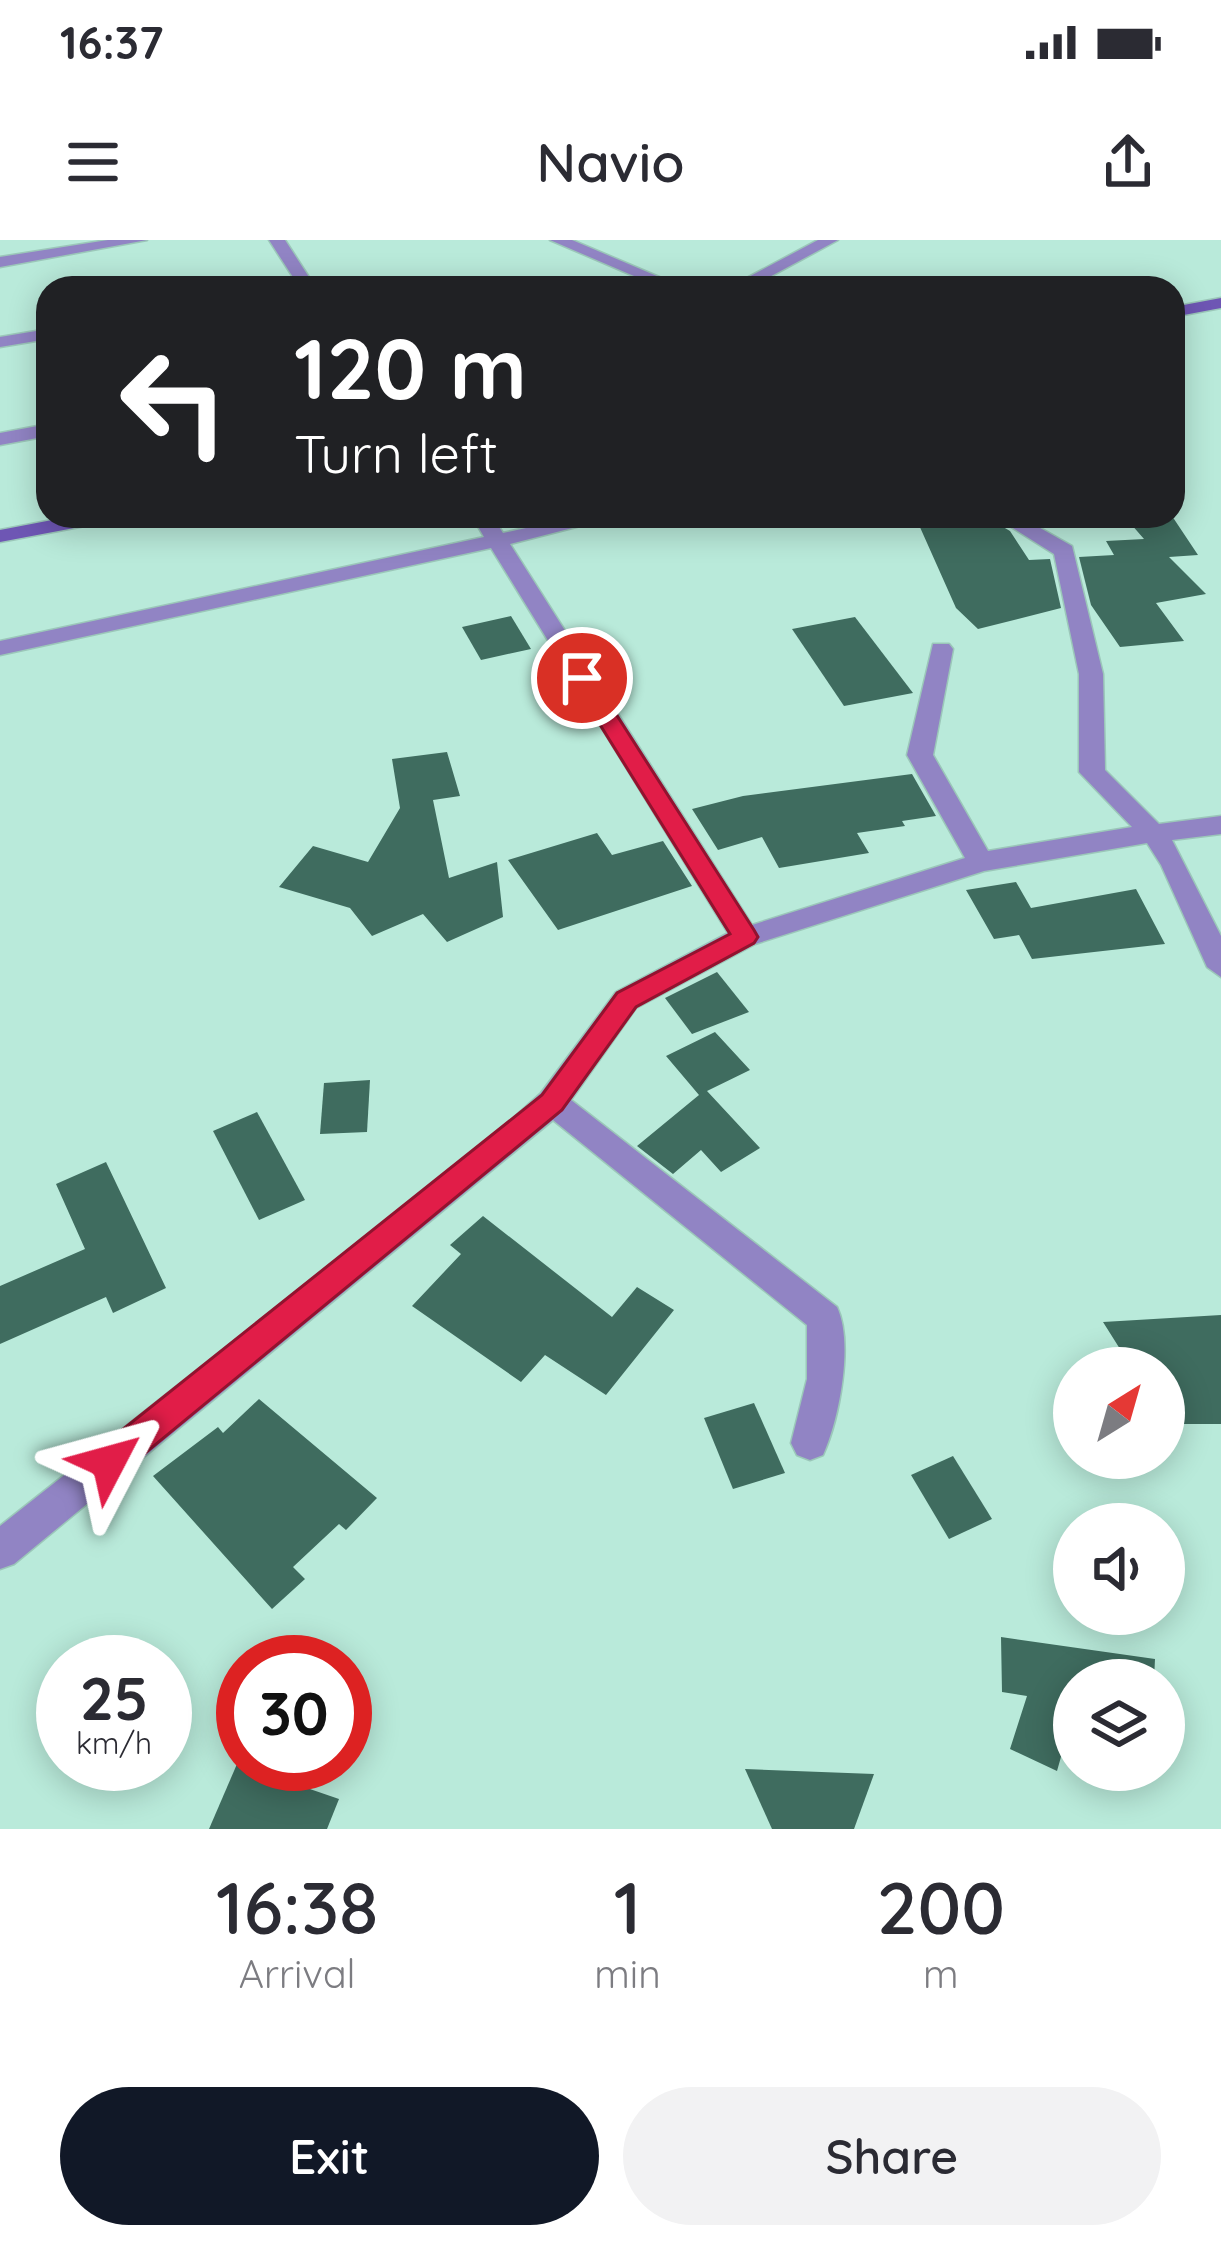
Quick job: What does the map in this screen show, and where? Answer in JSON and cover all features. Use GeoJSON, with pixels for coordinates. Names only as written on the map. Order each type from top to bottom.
{"type":"FeatureCollection","features":[{"type":"Feature","properties":{"kind":"main road"},"geometry":{"type":"LineString","coordinates":[[1185,309],[1221,303]]}},
{"type":"Feature","properties":{"kind":"main road"},"geometry":{"type":"LineString","coordinates":[[0,536],[42,528]]}},
{"type":"Feature","properties":{"kind":"street"},"geometry":{"type":"LineString","coordinates":[[0,262],[139,240]]}},
{"type":"Feature","properties":{"kind":"street"},"geometry":{"type":"LineString","coordinates":[[277,240],[300,276]]}},
{"type":"Feature","properties":{"kind":"street"},"geometry":{"type":"LineString","coordinates":[[558,240],[647,276]]}},
{"type":"Feature","properties":{"kind":"street"},"geometry":{"type":"LineString","coordinates":[[760,276],[830,240]]}},
{"type":"Feature","properties":{"kind":"street"},"geometry":{"type":"LineString","coordinates":[[0,342],[36,336]]}},
{"type":"Feature","properties":{"kind":"street"},"geometry":{"type":"LineString","coordinates":[[0,439],[36,432]]}},
{"type":"Feature","properties":{"kind":"street"},"geometry":{"type":"LineString","coordinates":[[491,528],[745,937]]}},
{"type":"Feature","properties":{"kind":"street"},"geometry":{"type":"LineString","coordinates":[[0,648],[554,528]]}},
{"type":"Feature","properties":{"kind":"street"},"geometry":{"type":"LineString","coordinates":[[1025,528],[1064,550],[1091,674],[1092,772],[1155,835],[1174,862],[1221,968]]}},
{"type":"Feature","properties":{"kind":"street"},"geometry":{"type":"LineString","coordinates":[[941,650],[920,754],[981,862]]}},
{"type":"Feature","properties":{"kind":"street"},"geometry":{"type":"LineString","coordinates":[[0,1550],[552,1102],[626,1000],[745,937],[981,862],[1083,842],[1221,825]]}},
{"type":"Feature","properties":{"kind":"street"},"geometry":{"type":"LineString","coordinates":[[552,1102],[825,1318],[825,1379],[810,1443]]}},
{"type":"Feature","properties":{"kind":"building"},"geometry":{"type":"Polygon","coordinates":[[[920,528],[1005,528],[1029,560],[1050,559],[1061,608],[978,629],[956,608],[920,528]]]}},
{"type":"Feature","properties":{"kind":"building"},"geometry":{"type":"Polygon","coordinates":[[[1134,528],[1180,528],[1198,555],[1169,557],[1206,594],[1156,603],[1184,641],[1120,647],[1091,605],[1079,557],[1114,555],[1106,541],[1144,539],[1134,528]]]}},
{"type":"Feature","properties":{"kind":"building"},"geometry":{"type":"Polygon","coordinates":[[[511,616],[531,649],[481,660],[462,627],[511,616]]]}},
{"type":"Feature","properties":{"kind":"building"},"geometry":{"type":"Polygon","coordinates":[[[855,617],[913,693],[844,706],[792,629],[855,617]]]}},
{"type":"Feature","properties":{"kind":"building"},"geometry":{"type":"Polygon","coordinates":[[[447,752],[460,796],[433,800],[449,878],[497,862],[503,917],[447,942],[423,914],[372,936],[350,908],[279,887],[313,846],[368,862],[400,808],[392,759],[447,752]]]}},
{"type":"Feature","properties":{"kind":"building"},"geometry":{"type":"Polygon","coordinates":[[[912,774],[936,816],[857,833],[869,853],[779,868],[762,837],[718,850],[692,809],[743,796],[912,774]]]}},
{"type":"Feature","properties":{"kind":"building"},"geometry":{"type":"Polygon","coordinates":[[[597,833],[612,855],[663,841],[692,886],[558,930],[508,860],[597,833]]]}},
{"type":"Feature","properties":{"kind":"building"},"geometry":{"type":"Polygon","coordinates":[[[1016,882],[1031,908],[1136,889],[1165,944],[1032,959],[1019,935],[994,939],[966,890],[1016,882]]]}},
{"type":"Feature","properties":{"kind":"building"},"geometry":{"type":"Polygon","coordinates":[[[717,972],[749,1012],[692,1034],[665,998],[717,972]]]}},
{"type":"Feature","properties":{"kind":"building"},"geometry":{"type":"Polygon","coordinates":[[[715,1032],[750,1070],[707,1091],[760,1148],[721,1172],[701,1150],[673,1174],[637,1146],[699,1095],[666,1056],[715,1032]]]}},
{"type":"Feature","properties":{"kind":"building"},"geometry":{"type":"Polygon","coordinates":[[[370,1080],[367,1132],[320,1134],[324,1083],[370,1080]]]}},
{"type":"Feature","properties":{"kind":"building"},"geometry":{"type":"Polygon","coordinates":[[[257,1112],[305,1200],[259,1220],[213,1131],[257,1112]]]}},
{"type":"Feature","properties":{"kind":"building"},"geometry":{"type":"Polygon","coordinates":[[[106,1162],[166,1288],[113,1313],[106,1297],[0,1344],[0,1286],[85,1249],[56,1184],[106,1162]]]}},
{"type":"Feature","properties":{"kind":"building"},"geometry":{"type":"Polygon","coordinates":[[[483,1216],[612,1317],[637,1287],[674,1310],[606,1395],[545,1355],[521,1382],[412,1306],[461,1254],[450,1245],[483,1216]]]}},
{"type":"Feature","properties":{"kind":"building"},"geometry":{"type":"Polygon","coordinates":[[[1221,1315],[1221,1424],[1185,1424],[1185,1347],[1119,1347],[1103,1322],[1221,1315]]]}},
{"type":"Feature","properties":{"kind":"building"},"geometry":{"type":"Polygon","coordinates":[[[259,1399],[377,1498],[346,1530],[339,1524],[293,1567],[305,1579],[272,1609],[153,1476],[218,1427],[223,1433],[259,1399]]]}},
{"type":"Feature","properties":{"kind":"building"},"geometry":{"type":"Polygon","coordinates":[[[754,1403],[785,1473],[733,1489],[704,1418],[754,1403]]]}},
{"type":"Feature","properties":{"kind":"building"},"geometry":{"type":"Polygon","coordinates":[[[953,1456],[992,1519],[949,1539],[911,1475],[953,1456]]]}},
{"type":"Feature","properties":{"kind":"building"},"geometry":{"type":"Polygon","coordinates":[[[1001,1637],[1155,1659],[1053,1659],[1053,1769],[1010,1749],[1027,1696],[1002,1692],[1001,1637]]]}},
{"type":"Feature","properties":{"kind":"building"},"geometry":{"type":"Polygon","coordinates":[[[745,1769],[874,1774],[854,1829],[772,1829],[745,1769]]]}},
{"type":"Feature","properties":{"kind":"building"},"geometry":{"type":"Polygon","coordinates":[[[225,1791],[316,1791],[339,1799],[327,1829],[209,1829],[225,1791]]]}},
{"type":"Feature","properties":{"kind":"route"},"geometry":{"type":"LineString","coordinates":[[109,1462],[510,1140],[552,1102],[626,1000],[745,937],[582,678]]}}]}
